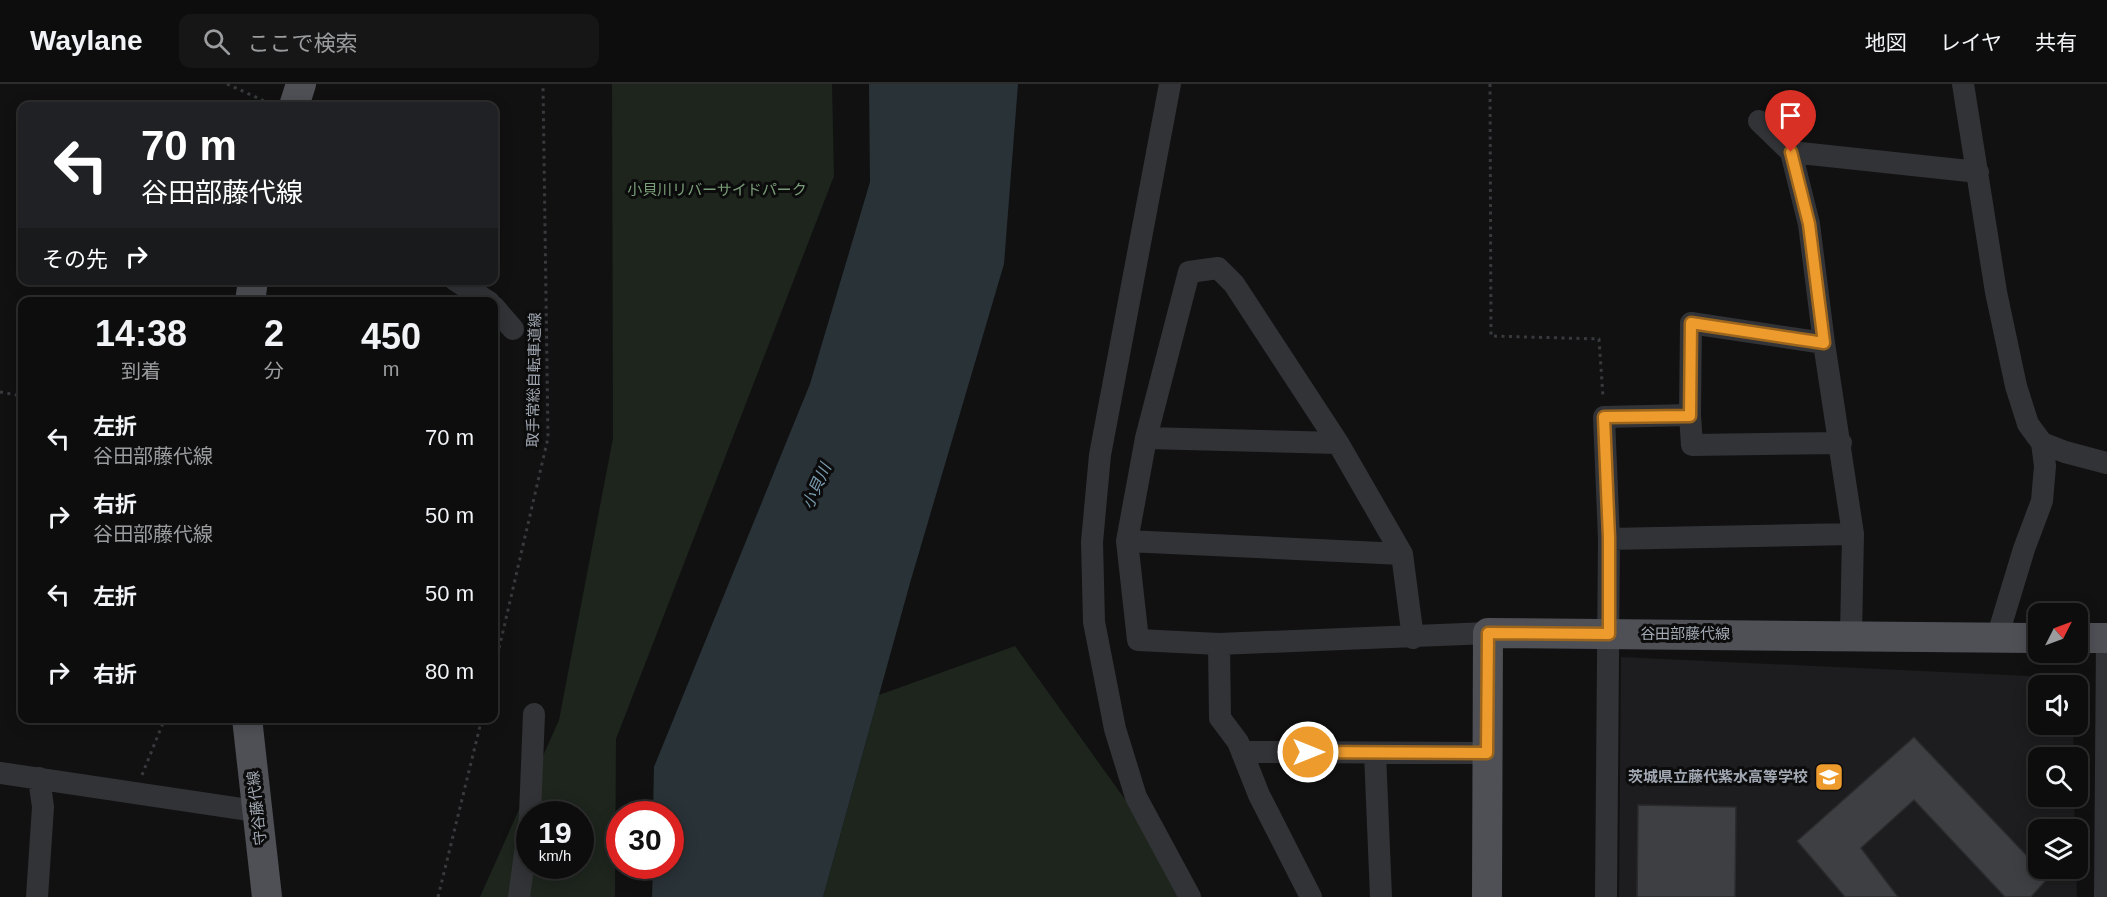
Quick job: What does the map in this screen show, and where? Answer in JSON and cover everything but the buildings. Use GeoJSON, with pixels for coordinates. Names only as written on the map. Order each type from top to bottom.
{"type":"FeatureCollection","features":[{"type":"Feature","properties":{"kind":"main road"},"geometry":{"type":"LineString","coordinates":[[295,102],[301,84]]}},
{"type":"Feature","properties":{"kind":"main road"},"geometry":{"type":"LineString","coordinates":[[1487,897],[1488,633]]}},
{"type":"Feature","properties":{"kind":"main road","name":"谷田部藤代線"},"geometry":{"type":"LineString","coordinates":[[1488,633],[2028,638]]}},
{"type":"Feature","properties":{"kind":"main road"},"geometry":{"type":"LineString","coordinates":[[2088,638],[2107,638]]}},
{"type":"Feature","properties":{"kind":"main road","name":"守谷藤代線"},"geometry":{"type":"LineString","coordinates":[[247,723],[267,897]]}},
{"type":"Feature","properties":{"kind":"street"},"geometry":{"type":"LineString","coordinates":[[1170,84],[1100,455],[1092,542],[1094,622],[1115,729],[1136,797],[1190,897]]}},
{"type":"Feature","properties":{"kind":"street"},"geometry":{"type":"LineString","coordinates":[[1963,84],[1996,292],[2016,386],[2028,424],[2042,442],[2065,452],[2107,463]]}},
{"type":"Feature","properties":{"kind":"street"},"geometry":{"type":"LineString","coordinates":[[1758,121],[1791,152],[1809,224],[1824,343],[1853,534],[1851,635]]}},
{"type":"Feature","properties":{"kind":"street"},"geometry":{"type":"LineString","coordinates":[[1791,152],[1978,172]]}},
{"type":"Feature","properties":{"kind":"street"},"geometry":{"type":"LineString","coordinates":[[1413,638],[1402,554],[1338,443],[1234,284],[1218,268],[1189,272],[1146,438],[1127,540],[1138,640],[1219,644],[1413,638],[1488,633]]}},
{"type":"Feature","properties":{"kind":"street"},"geometry":{"type":"LineString","coordinates":[[463,285],[481,297]]}},
{"type":"Feature","properties":{"kind":"street"},"geometry":{"type":"LineString","coordinates":[[498,312],[513,329]]}},
{"type":"Feature","properties":{"kind":"street"},"geometry":{"type":"LineString","coordinates":[[1824,343],[1691,323],[1692,445],[1841,443]]}},
{"type":"Feature","properties":{"kind":"street"},"geometry":{"type":"LineString","coordinates":[[1606,897],[1609,538],[1604,417],[1690,416]]}},
{"type":"Feature","properties":{"kind":"street"},"geometry":{"type":"LineString","coordinates":[[1146,438],[1338,443]]}},
{"type":"Feature","properties":{"kind":"street"},"geometry":{"type":"LineString","coordinates":[[1997,638],[2024,549],[2042,501],[2045,481],[2042,442]]}},
{"type":"Feature","properties":{"kind":"street"},"geometry":{"type":"LineString","coordinates":[[1609,538],[1853,534]]}},
{"type":"Feature","properties":{"kind":"street"},"geometry":{"type":"LineString","coordinates":[[1127,540],[1402,554]]}},
{"type":"Feature","properties":{"kind":"street"},"geometry":{"type":"LineString","coordinates":[[2105,897],[2107,638]]}},
{"type":"Feature","properties":{"kind":"street"},"geometry":{"type":"LineString","coordinates":[[1219,644],[1220,718],[1242,752],[1259,795],[1311,897]]}},
{"type":"Feature","properties":{"kind":"street"},"geometry":{"type":"LineString","coordinates":[[531,801],[534,714]]}},
{"type":"Feature","properties":{"kind":"street"},"geometry":{"type":"LineString","coordinates":[[1242,752],[1487,753]]}},
{"type":"Feature","properties":{"kind":"street"},"geometry":{"type":"LineString","coordinates":[[1375,753],[1381,897]]}},
{"type":"Feature","properties":{"kind":"street"},"geometry":{"type":"LineString","coordinates":[[0,773],[256,811]]}},
{"type":"Feature","properties":{"kind":"street"},"geometry":{"type":"LineString","coordinates":[[37,897],[43,807],[39,778]]}},
{"type":"Feature","properties":{"kind":"street"},"geometry":{"type":"LineString","coordinates":[[519,897],[521,879]]}},
{"type":"Feature","properties":{"kind":"path"},"geometry":{"type":"LineString","coordinates":[[226,84],[267,102]]}},
{"type":"Feature","properties":{"kind":"path","name":"取手常総自転車道線"},"geometry":{"type":"LineString","coordinates":[[498,653],[548,438],[543,84]]}},
{"type":"Feature","properties":{"kind":"path"},"geometry":{"type":"LineString","coordinates":[[1490,84],[1491,336],[1599,339],[1604,417]]}},
{"type":"Feature","properties":{"kind":"path"},"geometry":{"type":"LineString","coordinates":[[0,392],[18,395]]}},
{"type":"Feature","properties":{"kind":"path"},"geometry":{"type":"LineString","coordinates":[[135,792],[163,723]]}},
{"type":"Feature","properties":{"kind":"path"},"geometry":{"type":"LineString","coordinates":[[438,897],[481,723]]}},
{"type":"Feature","properties":{"kind":"shaded area","name":"茨城県立藤代紫水高等学校"},"geometry":{"type":"Polygon","coordinates":[[[1621,657],[2028,676],[2028,735],[2073,735],[2074,747],[2028,747],[2028,807],[2074,807],[2075,819],[2028,819],[2028,879],[2076,879],[2077,897],[1619,897],[1621,657]]]}},
{"type":"Feature","properties":{"kind":"green space","name":"小貝川リバーサイドパーク"},"geometry":{"type":"Polygon","coordinates":[[[612,84],[832,84],[834,176],[616,739],[616,801],[606,801],[606,879],[615,879],[615,897],[480,897],[516,816],[516,879],[594,879],[594,801],[523,801],[559,720],[613,438],[612,84]]]}},
{"type":"Feature","properties":{"kind":"green space"},"geometry":{"type":"Polygon","coordinates":[[[1015,646],[1195,897],[823,897],[879,695],[1015,646]]]}},
{"type":"Feature","properties":{"kind":"water","name":"小貝川"},"geometry":{"type":"Polygon","coordinates":[[[869,84],[1018,84],[1004,264],[910,583],[823,897],[652,897],[653,879],[684,879],[684,801],[653,801],[654,767],[810,384],[870,182],[869,84]]]}},
{"type":"Feature","properties":{"kind":"place","name":"茨城県立藤代紫水高等学校"},"geometry":{"type":"Point","coordinates":[1829,777]}},
{"type":"Feature","properties":{"kind":"route"},"geometry":{"type":"LineString","coordinates":[[1308,752],[1487,753],[1488,633],[1609,634],[1609,538],[1604,417],[1690,416],[1691,323],[1824,343],[1809,224],[1791,152]]}}]}
